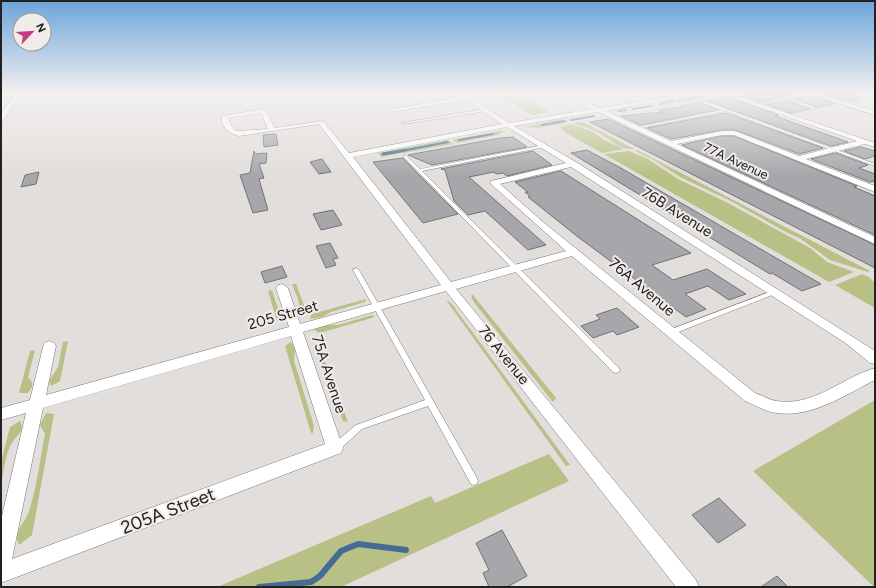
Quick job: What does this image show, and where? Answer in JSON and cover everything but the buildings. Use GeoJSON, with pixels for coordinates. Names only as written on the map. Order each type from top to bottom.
{"type":"FeatureCollection","features":[{"type":"Feature","properties":{"kind":"street"},"geometry":{"type":"LineString","coordinates":[[226,121],[233,132],[239,134],[272,130],[268,121]]}},
{"type":"Feature","properties":{"kind":"street","name":"76B Avenue"},"geometry":{"type":"LineString","coordinates":[[503,121],[776,292],[867,351],[875,359]]}},
{"type":"Feature","properties":{"kind":"street"},"geometry":{"type":"LineString","coordinates":[[347,156],[531,121]]}},
{"type":"Feature","properties":{"kind":"street","name":"77A Avenue"},"geometry":{"type":"LineString","coordinates":[[622,121],[875,241]]}},
{"type":"Feature","properties":{"kind":"street"},"geometry":{"type":"LineString","coordinates":[[806,121],[875,145]]}},
{"type":"Feature","properties":{"kind":"street","name":"76 Avenue"},"geometry":{"type":"LineString","coordinates":[[272,130],[320,122],[689,587]]}},
{"type":"Feature","properties":{"kind":"street"},"geometry":{"type":"LineString","coordinates":[[670,144],[731,133],[799,158],[875,189]]}},
{"type":"Feature","properties":{"kind":"street"},"geometry":{"type":"LineString","coordinates":[[799,158],[875,141]]}},
{"type":"Feature","properties":{"kind":"street","name":"76A Avenue"},"geometry":{"type":"LineString","coordinates":[[573,164],[494,183],[750,397],[775,407],[792,408],[808,406],[875,373]]}},
{"type":"Feature","properties":{"kind":"street","name":"205 Street"},"geometry":{"type":"LineString","coordinates":[[1,414],[376,306],[575,252]]}},
{"type":"Feature","properties":{"kind":"street","name":"75A Avenue"},"geometry":{"type":"LineString","coordinates":[[282,288],[335,448]]}},
{"type":"Feature","properties":{"kind":"street"},"geometry":{"type":"LineString","coordinates":[[1,563],[49,346]]}},
{"type":"Feature","properties":{"kind":"street","name":"205A Street"},"geometry":{"type":"LineString","coordinates":[[1,573],[335,448]]}},
{"type":"Feature","properties":{"kind":"lane"},"geometry":{"type":"LineString","coordinates":[[404,123],[414,121]]}},
{"type":"Feature","properties":{"kind":"lane"},"geometry":{"type":"LineString","coordinates":[[636,128],[669,121]]}},
{"type":"Feature","properties":{"kind":"lane"},"geometry":{"type":"LineString","coordinates":[[757,121],[875,165]]}},
{"type":"Feature","properties":{"kind":"lane"},"geometry":{"type":"LineString","coordinates":[[419,170],[544,146]]}},
{"type":"Feature","properties":{"kind":"lane"},"geometry":{"type":"LineString","coordinates":[[405,156],[616,370]]}},
{"type":"Feature","properties":{"kind":"lane"},"geometry":{"type":"LineString","coordinates":[[356,270],[474,481]]}},
{"type":"Feature","properties":{"kind":"lane"},"geometry":{"type":"LineString","coordinates":[[671,332],[776,292]]}},
{"type":"Feature","properties":{"kind":"lane"},"geometry":{"type":"LineString","coordinates":[[335,448],[359,427],[429,402]]}},
{"type":"Feature","properties":{"kind":"green space"},"geometry":{"type":"Polygon","coordinates":[[[550,121],[569,122],[537,128],[524,127],[550,121]]]}},
{"type":"Feature","properties":{"kind":"green space"},"geometry":{"type":"Polygon","coordinates":[[[583,122],[634,149],[619,146],[600,133],[572,123],[583,122]]]}},
{"type":"Feature","properties":{"kind":"green space"},"geometry":{"type":"Polygon","coordinates":[[[571,124],[593,132],[604,140],[624,149],[602,153],[566,133],[559,127],[571,124]]]}},
{"type":"Feature","properties":{"kind":"green space"},"geometry":{"type":"Polygon","coordinates":[[[504,131],[498,135],[457,143],[452,140],[504,131]]]}},
{"type":"Feature","properties":{"kind":"green space"},"geometry":{"type":"Polygon","coordinates":[[[447,140],[453,144],[381,157],[378,153],[447,140]]]}},
{"type":"Feature","properties":{"kind":"green space"},"geometry":{"type":"Polygon","coordinates":[[[637,150],[870,271],[868,272],[830,260],[801,239],[733,202],[680,177],[654,160],[635,151],[637,150]]]}},
{"type":"Feature","properties":{"kind":"green space"},"geometry":{"type":"Polygon","coordinates":[[[629,151],[648,159],[678,179],[726,202],[810,248],[827,262],[854,272],[829,282],[604,154],[629,151]]]}},
{"type":"Feature","properties":{"kind":"green space"},"geometry":{"type":"Polygon","coordinates":[[[862,274],[869,277],[875,283],[875,308],[835,285],[862,274]]]}},
{"type":"Feature","properties":{"kind":"green space"},"geometry":{"type":"Polygon","coordinates":[[[292,284],[296,284],[307,313],[301,317],[297,312],[299,302],[292,284]]]}},
{"type":"Feature","properties":{"kind":"green space"},"geometry":{"type":"Polygon","coordinates":[[[272,290],[278,309],[285,316],[284,322],[277,321],[268,291],[272,290]]]}},
{"type":"Feature","properties":{"kind":"green space"},"geometry":{"type":"Polygon","coordinates":[[[471,295],[473,295],[556,398],[553,402],[473,301],[471,295]]]}},
{"type":"Feature","properties":{"kind":"green space"},"geometry":{"type":"Polygon","coordinates":[[[366,299],[365,302],[331,312],[322,317],[310,319],[312,314],[366,299]]]}},
{"type":"Feature","properties":{"kind":"green space"},"geometry":{"type":"Polygon","coordinates":[[[446,300],[451,303],[570,465],[566,466],[446,300]]]}},
{"type":"Feature","properties":{"kind":"green space"},"geometry":{"type":"Polygon","coordinates":[[[372,315],[375,317],[320,333],[314,330],[325,325],[338,325],[372,315]]]}},
{"type":"Feature","properties":{"kind":"green space"},"geometry":{"type":"Polygon","coordinates":[[[68,341],[60,381],[51,386],[49,381],[58,367],[63,342],[68,341]]]}},
{"type":"Feature","properties":{"kind":"green space"},"geometry":{"type":"Polygon","coordinates":[[[291,342],[295,348],[294,361],[314,426],[313,433],[311,433],[285,346],[291,342]]]}},
{"type":"Feature","properties":{"kind":"green space"},"geometry":{"type":"Polygon","coordinates":[[[35,350],[28,377],[32,382],[32,387],[28,393],[19,393],[30,351],[35,350]]]}},
{"type":"Feature","properties":{"kind":"green space"},"geometry":{"type":"Polygon","coordinates":[[[320,360],[326,363],[348,422],[343,421],[320,360]]]}},
{"type":"Feature","properties":{"kind":"green space"},"geometry":{"type":"Polygon","coordinates":[[[875,400],[875,587],[874,587],[753,471],[875,400]]]}},
{"type":"Feature","properties":{"kind":"green space"},"geometry":{"type":"Polygon","coordinates":[[[46,413],[54,414],[32,535],[19,545],[17,540],[18,532],[29,511],[36,483],[45,434],[40,425],[46,413]]]}},
{"type":"Feature","properties":{"kind":"green space"},"geometry":{"type":"Polygon","coordinates":[[[20,421],[22,428],[8,452],[1,484],[1,462],[10,427],[20,421]]]}},
{"type":"Feature","properties":{"kind":"green space"},"geometry":{"type":"Polygon","coordinates":[[[549,454],[569,481],[341,587],[217,587],[431,496],[435,503],[549,454]]]}},
{"type":"Feature","properties":{"kind":"waterway"},"geometry":{"type":"LineString","coordinates":[[542,125],[562,121]]}},
{"type":"Feature","properties":{"kind":"waterway"},"geometry":{"type":"LineString","coordinates":[[459,140],[493,134]]}},
{"type":"Feature","properties":{"kind":"waterway"},"geometry":{"type":"LineString","coordinates":[[401,151],[448,142]]}},
{"type":"Feature","properties":{"kind":"waterway"},"geometry":{"type":"LineString","coordinates":[[383,154],[406,150]]}},
{"type":"Feature","properties":{"kind":"waterway"},"geometry":{"type":"LineString","coordinates":[[259,587],[311,582],[320,576],[341,551],[358,544],[406,550]]}}]}
